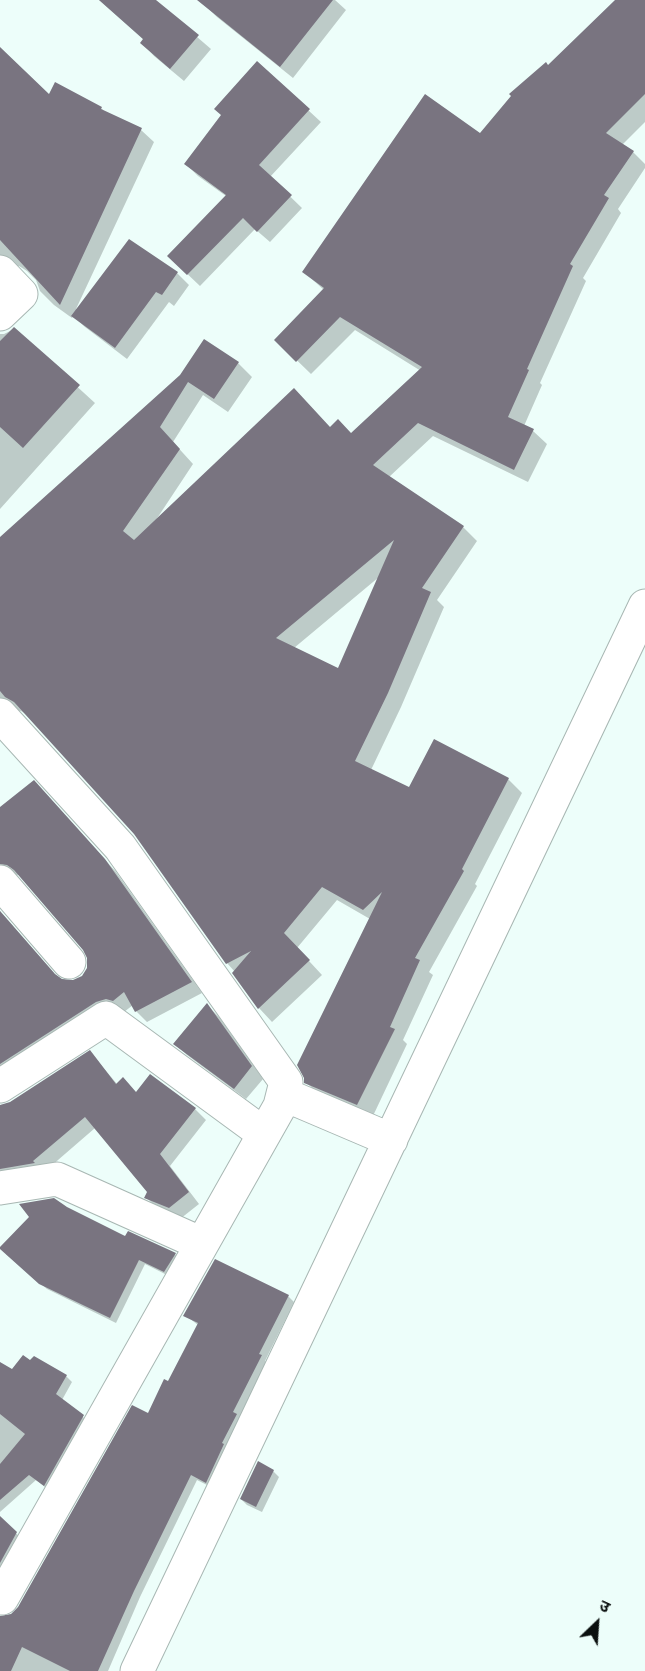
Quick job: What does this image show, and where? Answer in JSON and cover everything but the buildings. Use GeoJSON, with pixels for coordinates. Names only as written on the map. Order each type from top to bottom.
{"type":"FeatureCollection","features":[{"type":"Feature","properties":{"kind":"street"},"geometry":{"type":"LineString","coordinates":[[0,272],[21,294],[0,314]]}},
{"type":"Feature","properties":{"kind":"street"},"geometry":{"type":"LineString","coordinates":[[138,1671],[645,606]]}},
{"type":"Feature","properties":{"kind":"street"},"geometry":{"type":"LineString","coordinates":[[0,715],[120,847],[286,1082],[280,1106],[2,1598]]}},
{"type":"Feature","properties":{"kind":"street"},"geometry":{"type":"LineString","coordinates":[[0,882],[69,962]]}},
{"type":"Feature","properties":{"kind":"street"},"geometry":{"type":"LineString","coordinates":[[0,1086],[106,1018],[264,1134]]}},
{"type":"Feature","properties":{"kind":"street"},"geometry":{"type":"LineString","coordinates":[[283,1094],[391,1140]]}},
{"type":"Feature","properties":{"kind":"street"},"geometry":{"type":"LineString","coordinates":[[0,1188],[57,1179],[202,1244]]}}]}
